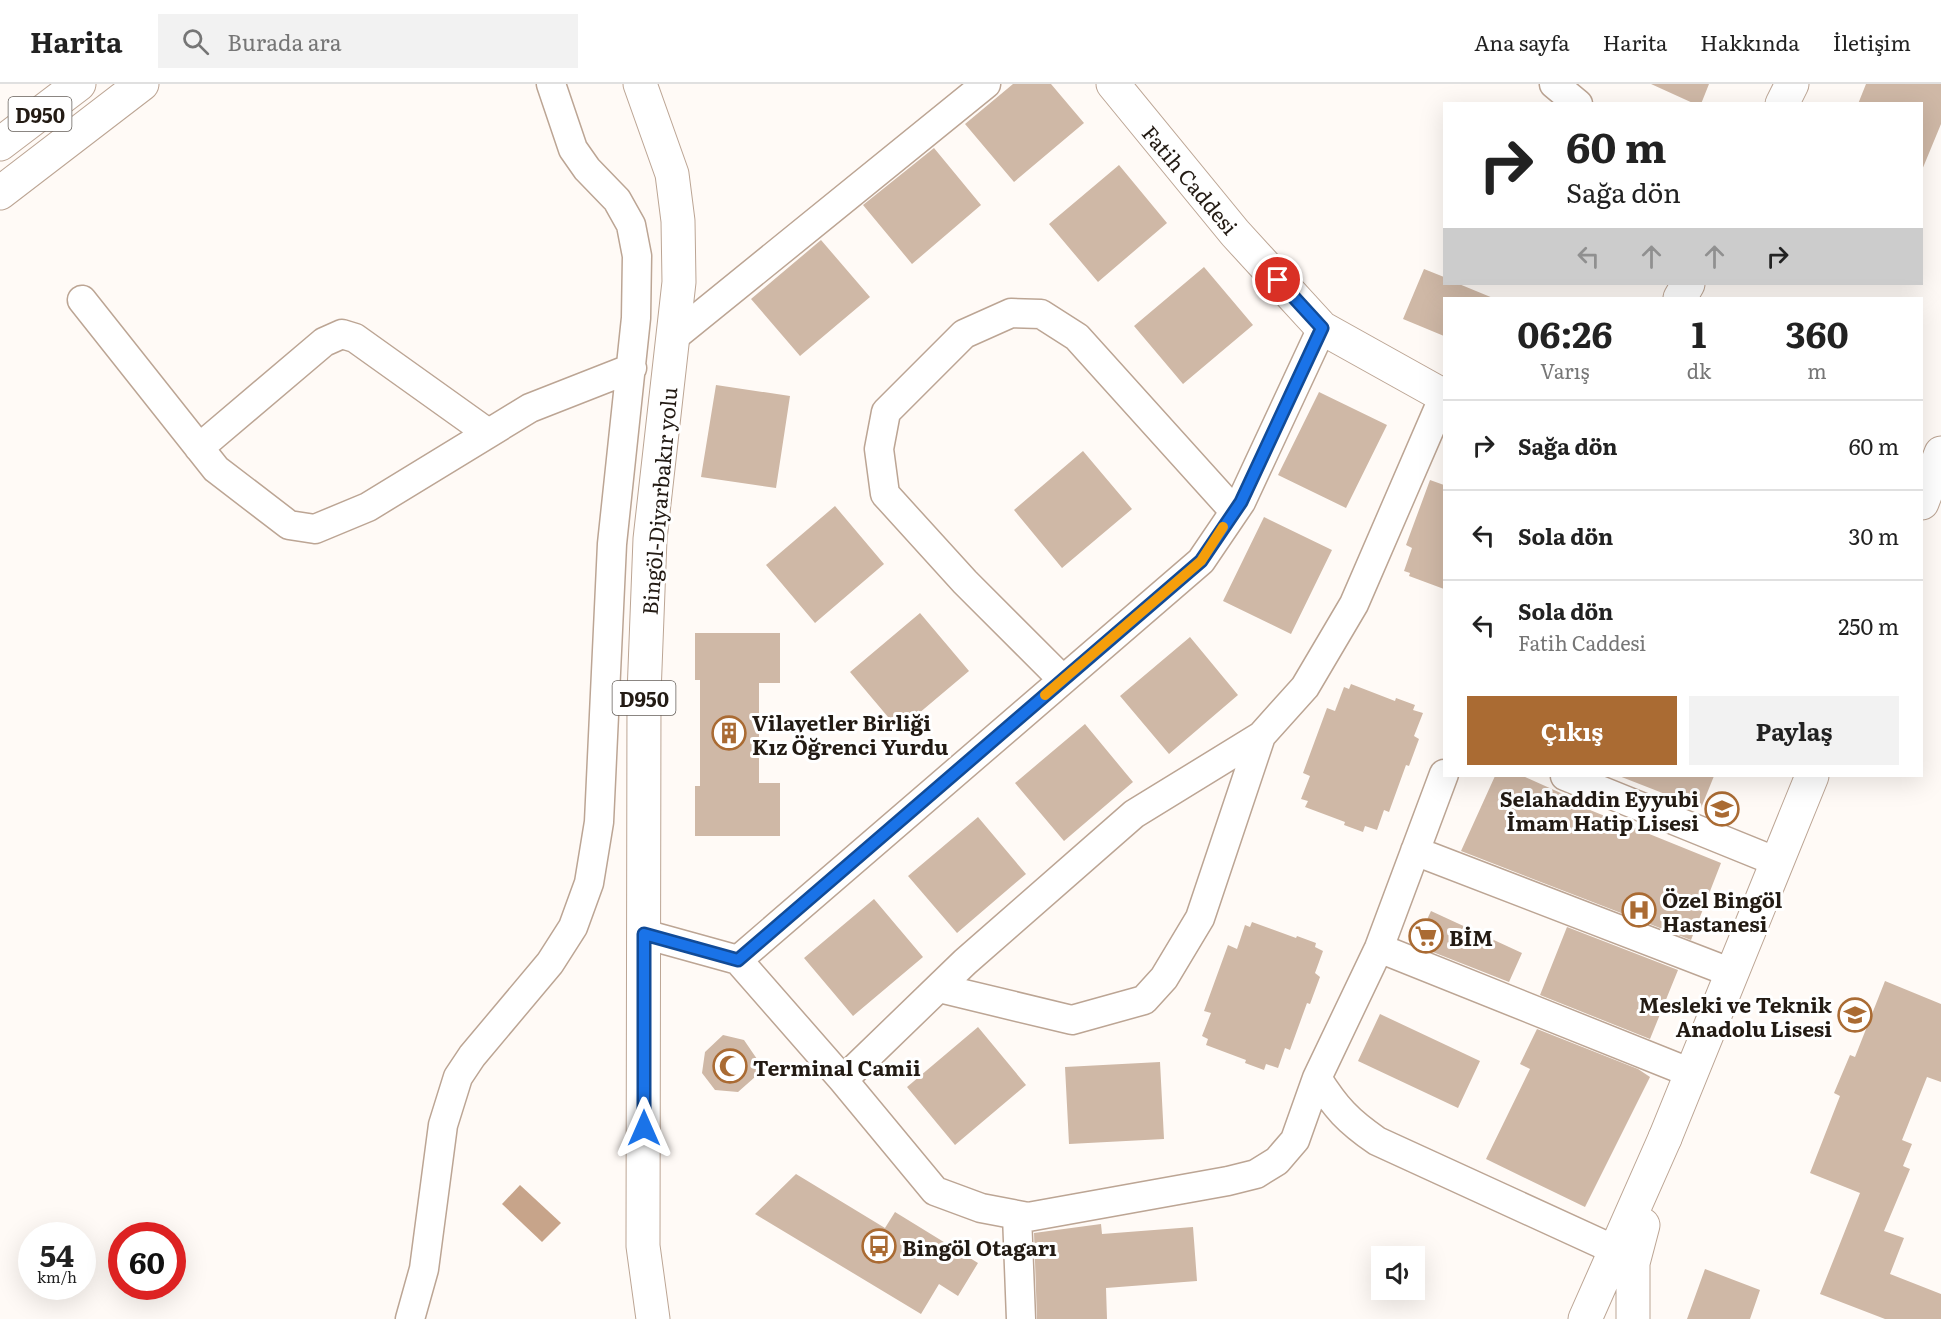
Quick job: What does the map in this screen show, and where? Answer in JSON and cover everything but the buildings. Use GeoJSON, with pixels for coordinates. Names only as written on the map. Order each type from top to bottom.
{"type":"FeatureCollection","features":[{"type":"Feature","properties":{"kind":"main road","name":"D950"},"geometry":{"type":"LineString","coordinates":[[0,144],[79,84]]}},
{"type":"Feature","properties":{"kind":"main road"},"geometry":{"type":"LineString","coordinates":[[0,193],[142,84]]}},
{"type":"Feature","properties":{"kind":"main road","name":"Bingöl-Diyarbakır yolu"},"geometry":{"type":"LineString","coordinates":[[640,84],[672,174],[678,221],[679,272],[674,337],[650,539],[644,694],[643,1246],[653,1319]]}},
{"type":"Feature","properties":{"kind":"main road","name":"Fatih Caddesi"},"geometry":{"type":"LineString","coordinates":[[1113,84],[1235,233],[1322,328],[1443,395]]}},
{"type":"Feature","properties":{"kind":"main road"},"geometry":{"type":"LineString","coordinates":[[1783,102],[1792,84]]}},
{"type":"Feature","properties":{"kind":"main road"},"geometry":{"type":"LineString","coordinates":[[1923,500],[1941,453]]}},
{"type":"Feature","properties":{"kind":"main road"},"geometry":{"type":"LineString","coordinates":[[1585,1319],[1665,1138],[1812,777]]}},
{"type":"Feature","properties":{"kind":"main road"},"geometry":{"type":"LineString","coordinates":[[1608,1319],[1665,1138]]}},
{"type":"Feature","properties":{"kind":"main road"},"geometry":{"type":"LineString","coordinates":[[1633,1319],[1633,1263],[1665,1138]]}},
{"type":"Feature","properties":{"kind":"street"},"geometry":{"type":"LineString","coordinates":[[410,1319],[424,1269],[443,1125],[458,1077],[472,1056],[550,963],[573,927],[589,884],[599,822],[612,544],[632,368],[637,256],[631,225],[617,200],[587,169],[573,148],[551,84]]}},
{"type":"Feature","properties":{"kind":"street"},"geometry":{"type":"LineString","coordinates":[[674,337],[986,84]]}},
{"type":"Feature","properties":{"kind":"street"},"geometry":{"type":"LineString","coordinates":[[1554,84],[1576,102]]}},
{"type":"Feature","properties":{"kind":"street"},"geometry":{"type":"LineString","coordinates":[[82,300],[216,469],[289,525],[315,529],[368,507],[530,408],[632,368]]}},
{"type":"Feature","properties":{"kind":"street"},"geometry":{"type":"LineString","coordinates":[[1063,680],[965,582],[885,494],[879,449],[886,412],[964,334],[1011,314],[1041,314],[1077,337],[1234,511]]}},
{"type":"Feature","properties":{"kind":"street"},"geometry":{"type":"LineString","coordinates":[[738,960],[1201,561],[1241,502],[1322,328]]}},
{"type":"Feature","properties":{"kind":"street"},"geometry":{"type":"LineString","coordinates":[[199,448],[324,342],[342,334],[355,338],[488,433]]}},
{"type":"Feature","properties":{"kind":"street"},"geometry":{"type":"LineString","coordinates":[[843,1080],[965,962],[1134,814],[1261,736],[1305,687],[1354,604],[1443,398]]}},
{"type":"Feature","properties":{"kind":"street"},"geometry":{"type":"LineString","coordinates":[[939,988],[1072,1020],[1144,1000],[1164,978],[1200,918],[1261,736]]}},
{"type":"Feature","properties":{"kind":"street"},"geometry":{"type":"LineString","coordinates":[[644,934],[738,960],[843,1080],[935,1191],[981,1208],[1028,1217],[1256,1174],[1277,1161],[1295,1140],[1317,1078],[1378,948],[1443,777]]}},
{"type":"Feature","properties":{"kind":"street"},"geometry":{"type":"LineString","coordinates":[[1567,777],[1777,862]]}},
{"type":"Feature","properties":{"kind":"street"},"geometry":{"type":"LineString","coordinates":[[1415,851],[1732,973]]}},
{"type":"Feature","properties":{"kind":"street"},"geometry":{"type":"LineString","coordinates":[[1378,948],[1691,1073]]}},
{"type":"Feature","properties":{"kind":"street"},"geometry":{"type":"LineString","coordinates":[[1317,1078],[1333,1103],[1351,1123],[1377,1141],[1615,1250]]}},
{"type":"Feature","properties":{"kind":"street"},"geometry":{"type":"LineString","coordinates":[[1017,1215],[1021,1319]]}},
{"type":"Feature","properties":{"kind":"shaded area"},"geometry":{"type":"Polygon","coordinates":[[[520,1185],[561,1223],[542,1242],[502,1204],[520,1185]]]}},
{"type":"Feature","properties":{"kind":"slow traffic"},"geometry":{"type":"LineString","coordinates":[[1045,695],[1201,561],[1223,527]]}},
{"type":"Feature","properties":{"kind":"place","name":"Vilayetler Birliği Kız Öğrenci Yurdu"},"geometry":{"type":"Point","coordinates":[729,733]}},
{"type":"Feature","properties":{"kind":"place","name":"Selahaddin Eyyubi İmam Hatip Lisesi"},"geometry":{"type":"Point","coordinates":[1722,809]}},
{"type":"Feature","properties":{"kind":"place","name":"Özel Bingöl Hastanesi"},"geometry":{"type":"Point","coordinates":[1639,910]}},
{"type":"Feature","properties":{"kind":"place","name":"BİM"},"geometry":{"type":"Point","coordinates":[1426,936]}},
{"type":"Feature","properties":{"kind":"place","name":"Mesleki ve Teknik Anadolu Lisesi"},"geometry":{"type":"Point","coordinates":[1855,1015]}},
{"type":"Feature","properties":{"kind":"place","name":"Terminal Camii"},"geometry":{"type":"Point","coordinates":[730,1066]}},
{"type":"Feature","properties":{"kind":"place","name":"Bingöl Otagarı"},"geometry":{"type":"Point","coordinates":[879,1246]}},
{"type":"Feature","properties":{"kind":"route"},"geometry":{"type":"LineString","coordinates":[[644,1128],[644,934],[738,960],[1201,561],[1241,502],[1322,328],[1278,280]]}}]}
